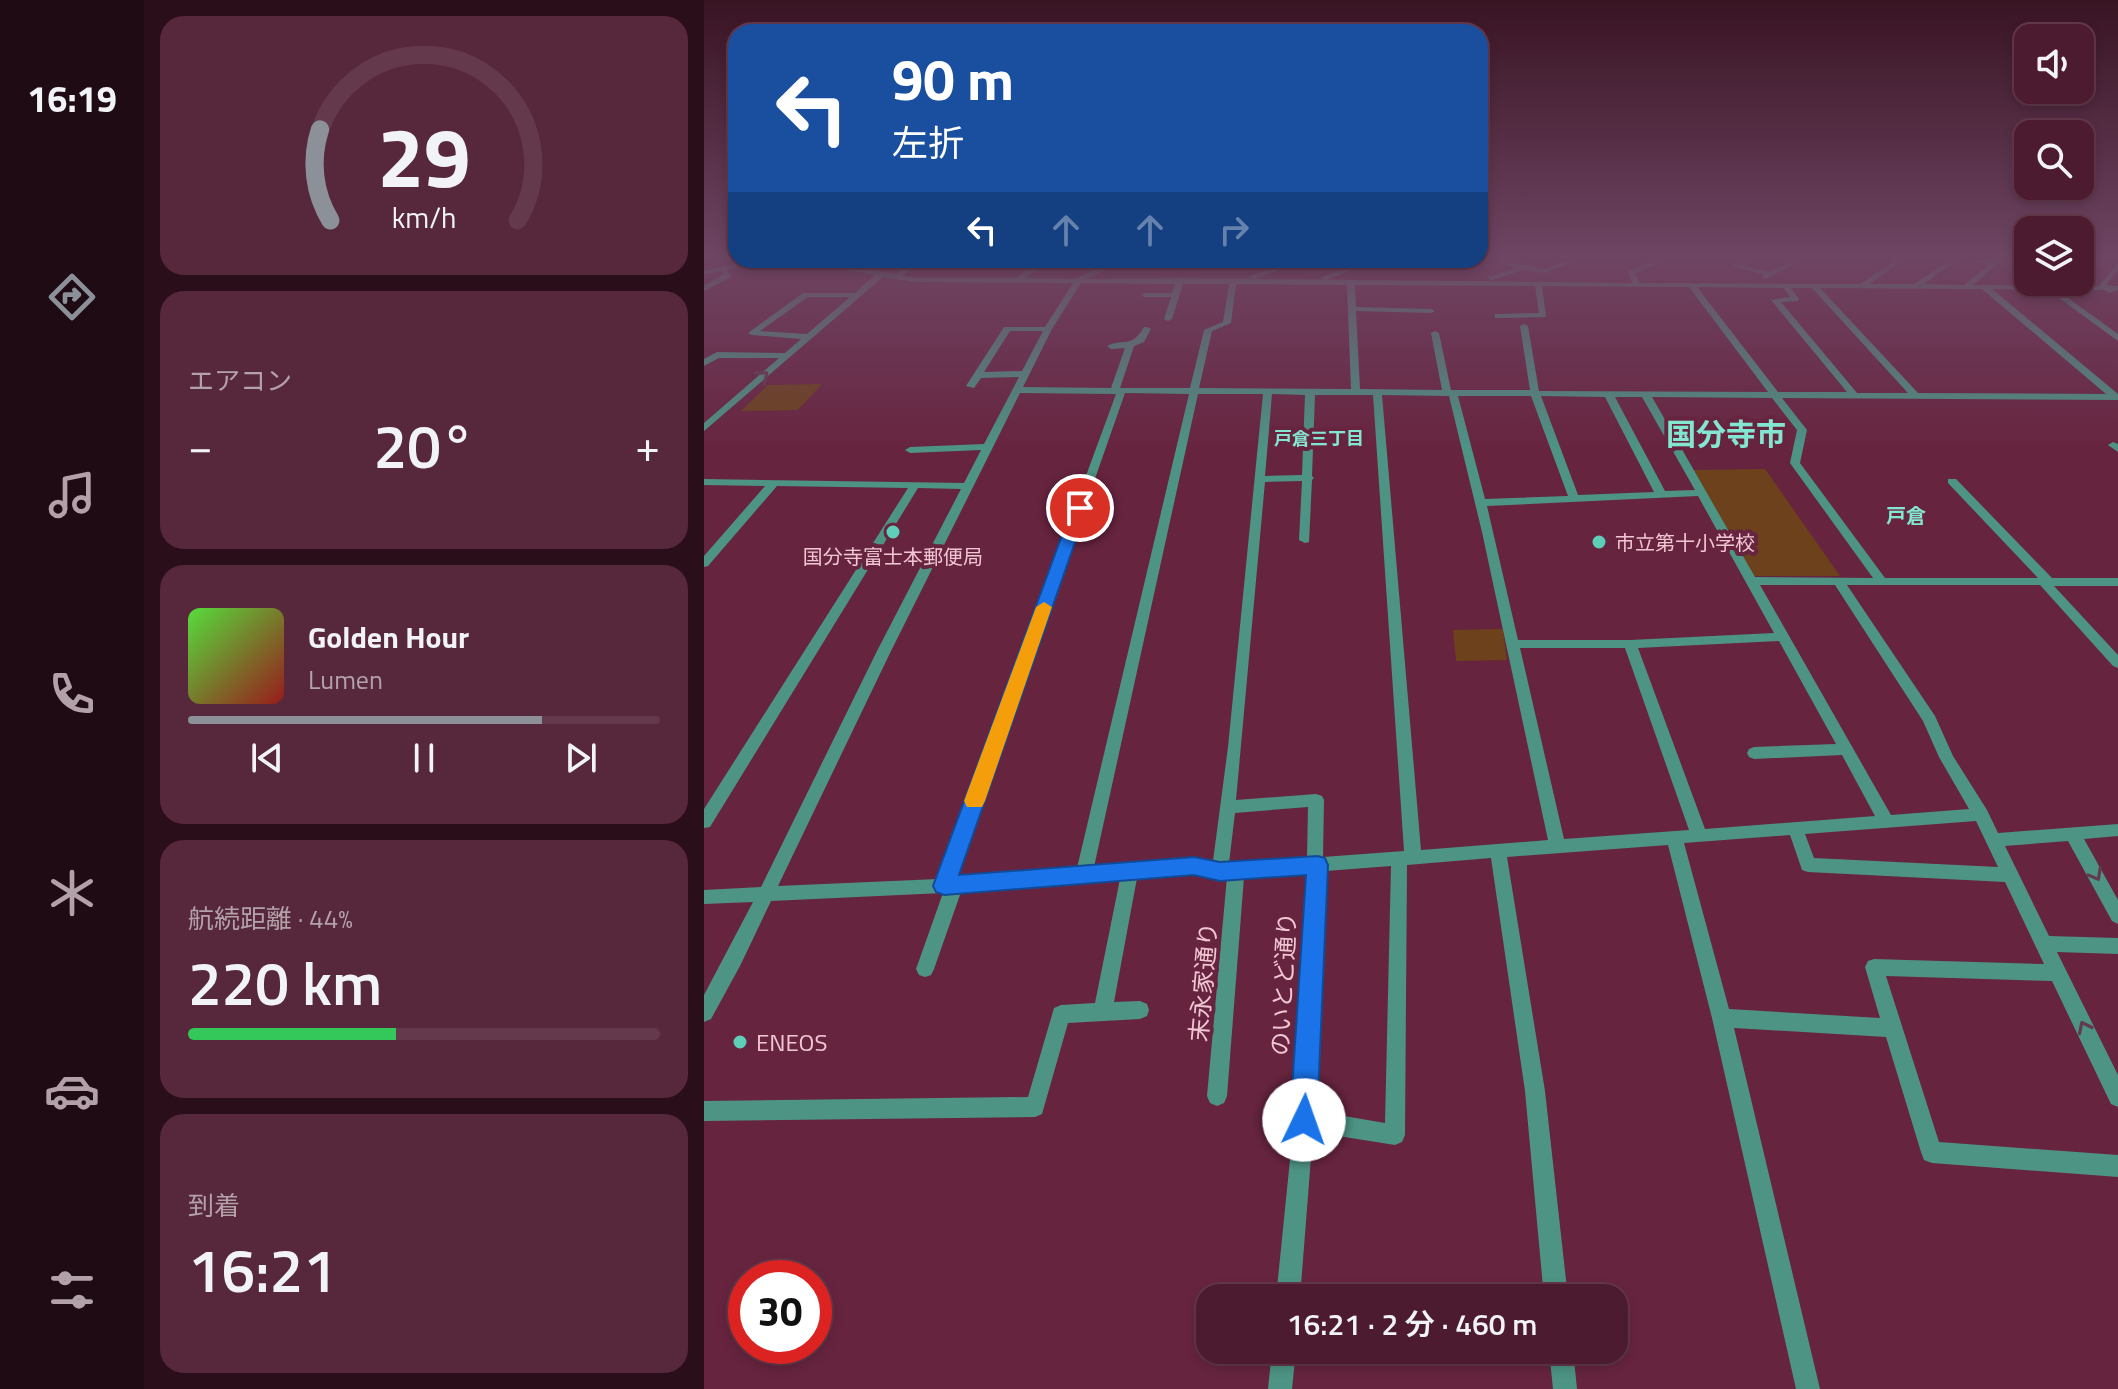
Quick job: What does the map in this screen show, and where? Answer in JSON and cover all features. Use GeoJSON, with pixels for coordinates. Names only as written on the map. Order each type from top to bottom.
{"type":"FeatureCollection","features":[{"type":"Feature","properties":{"kind":"street"},"geometry":{"type":"LineString","coordinates":[[769,321],[752,333],[809,337]]}},
{"type":"Feature","properties":{"kind":"street"},"geometry":{"type":"LineString","coordinates":[[704,428],[827,321]]}},
{"type":"Feature","properties":{"kind":"street"},"geometry":{"type":"LineString","coordinates":[[704,1013],[734,960],[967,486],[1053,321]]}},
{"type":"Feature","properties":{"kind":"street"},"geometry":{"type":"LineString","coordinates":[[1084,874],[1208,330],[1227,321]]}},
{"type":"Feature","properties":{"kind":"street"},"geometry":{"type":"LineString","coordinates":[[1353,321],[1356,392]]}},
{"type":"Feature","properties":{"kind":"street"},"geometry":{"type":"LineString","coordinates":[[1719,321],[1802,430],[1795,463],[1880,579]]}},
{"type":"Feature","properties":{"kind":"street"},"geometry":{"type":"LineString","coordinates":[[1792,321],[1854,395]]}},
{"type":"Feature","properties":{"kind":"street"},"geometry":{"type":"LineString","coordinates":[[1846,321],[1915,395]]}},
{"type":"Feature","properties":{"kind":"street"},"geometry":{"type":"LineString","coordinates":[[2025,321],[2117,397]]}},
{"type":"Feature","properties":{"kind":"street"},"geometry":{"type":"LineString","coordinates":[[2095,321],[2118,338]]}},
{"type":"Feature","properties":{"kind":"street"},"geometry":{"type":"LineString","coordinates":[[1524,326],[1535,393],[1574,498]]}},
{"type":"Feature","properties":{"kind":"street"},"geometry":{"type":"LineString","coordinates":[[971,386],[1007,329],[1048,329]]}},
{"type":"Feature","properties":{"kind":"street"},"geometry":{"type":"LineString","coordinates":[[1111,346],[1130,345],[1141,340],[1147,329]]}},
{"type":"Feature","properties":{"kind":"street"},"geometry":{"type":"LineString","coordinates":[[1435,333],[1480,503],[1557,846]]}},
{"type":"Feature","properties":{"kind":"street"},"geometry":{"type":"LineString","coordinates":[[736,355],[764,334]]}},
{"type":"Feature","properties":{"kind":"street"},"geometry":{"type":"LineString","coordinates":[[925,969],[949,885],[1118,392],[1130,345]]}},
{"type":"Feature","properties":{"kind":"street"},"geometry":{"type":"LineString","coordinates":[[704,363],[717,355],[787,356]]}},
{"type":"Feature","properties":{"kind":"street"},"geometry":{"type":"LineString","coordinates":[[978,375],[1026,374]]}},
{"type":"Feature","properties":{"kind":"street"},"geometry":{"type":"LineString","coordinates":[[1017,390],[2117,397]]}},
{"type":"Feature","properties":{"kind":"street","name":"末永家通り"},"geometry":{"type":"LineString","coordinates":[[1217,1096],[1228,872],[1228,807],[1268,392]]}},
{"type":"Feature","properties":{"kind":"street"},"geometry":{"type":"LineString","coordinates":[[1305,540],[1310,392]]}},
{"type":"Feature","properties":{"kind":"street"},"geometry":{"type":"LineString","coordinates":[[1304,1120],[1395,1135],[1406,858],[1377,393]]}},
{"type":"Feature","properties":{"kind":"street"},"geometry":{"type":"LineString","coordinates":[[1608,393],[1661,494]]}},
{"type":"Feature","properties":{"kind":"street"},"geometry":{"type":"LineString","coordinates":[[1645,393],[1886,820]]}},
{"type":"Feature","properties":{"kind":"street"},"geometry":{"type":"LineString","coordinates":[[910,450],[988,447]]}},
{"type":"Feature","properties":{"kind":"street"},"geometry":{"type":"LineString","coordinates":[[1260,479],[1309,478]]}},
{"type":"Feature","properties":{"kind":"street"},"geometry":{"type":"LineString","coordinates":[[704,482],[967,486]]}},
{"type":"Feature","properties":{"kind":"street"},"geometry":{"type":"LineString","coordinates":[[704,563],[773,484]]}},
{"type":"Feature","properties":{"kind":"street"},"geometry":{"type":"LineString","coordinates":[[704,822],[915,485]]}},
{"type":"Feature","properties":{"kind":"street"},"geometry":{"type":"LineString","coordinates":[[1960,485],[2118,663]]}},
{"type":"Feature","properties":{"kind":"street"},"geometry":{"type":"LineString","coordinates":[[1480,503],[1701,493]]}},
{"type":"Feature","properties":{"kind":"street"},"geometry":{"type":"LineString","coordinates":[[1838,580],[1930,720],[1946,757],[1981,814],[2118,1097]]}},
{"type":"Feature","properties":{"kind":"street"},"geometry":{"type":"LineString","coordinates":[[1752,581],[2118,582]]}},
{"type":"Feature","properties":{"kind":"street"},"geometry":{"type":"LineString","coordinates":[[1511,644],[1630,644],[1783,637]]}},
{"type":"Feature","properties":{"kind":"street"},"geometry":{"type":"LineString","coordinates":[[1630,644],[1699,835]]}},
{"type":"Feature","properties":{"kind":"street"},"geometry":{"type":"LineString","coordinates":[[1754,753],[1770,747],[1845,749]]}},
{"type":"Feature","properties":{"kind":"street","name":"のいとど通り"},"geometry":{"type":"LineString","coordinates":[[1228,807],[1316,800],[1314,856],[1318,865],[1304,1120],[1289,1284]]}},
{"type":"Feature","properties":{"kind":"street"},"geometry":{"type":"LineString","coordinates":[[704,897],[949,885],[1194,866],[1228,872],[1981,814]]}},
{"type":"Feature","properties":{"kind":"street"},"geometry":{"type":"LineString","coordinates":[[1795,827],[1808,865],[2011,875]]}},
{"type":"Feature","properties":{"kind":"street"},"geometry":{"type":"LineString","coordinates":[[1994,840],[2118,830]]}},
{"type":"Feature","properties":{"kind":"street"},"geometry":{"type":"LineString","coordinates":[[2073,834],[2118,916]]}},
{"type":"Feature","properties":{"kind":"street"},"geometry":{"type":"LineString","coordinates":[[1674,837],[1722,1018],[1808,1389]]}},
{"type":"Feature","properties":{"kind":"street"},"geometry":{"type":"LineString","coordinates":[[1498,851],[1535,1091],[1555,1284]]}},
{"type":"Feature","properties":{"kind":"street"},"geometry":{"type":"LineString","coordinates":[[1103,1010],[1130,872]]}},
{"type":"Feature","properties":{"kind":"street"},"geometry":{"type":"LineString","coordinates":[[2044,944],[2118,946]]}},
{"type":"Feature","properties":{"kind":"street"},"geometry":{"type":"LineString","coordinates":[[2058,973],[1874,967],[1932,1152],[2118,1166]]}},
{"type":"Feature","properties":{"kind":"street"},"geometry":{"type":"LineString","coordinates":[[704,1111],[1035,1107],[1061,1014],[1140,1010]]}},
{"type":"Feature","properties":{"kind":"street"},"geometry":{"type":"LineString","coordinates":[[1722,1018],[1892,1028]]}},
{"type":"Feature","properties":{"kind":"street"},"geometry":{"type":"LineString","coordinates":[[1280,1389],[1283,1364]]}},
{"type":"Feature","properties":{"kind":"street"},"geometry":{"type":"LineString","coordinates":[[1562,1364],[1565,1389]]}},
{"type":"Feature","properties":{"kind":"shaded area"},"geometry":{"type":"Polygon","coordinates":[[[822,384],[798,410],[741,411],[768,385],[822,384]]]}},
{"type":"Feature","properties":{"kind":"shaded area"},"geometry":{"type":"Polygon","coordinates":[[[1765,469],[1840,576],[1753,576],[1693,470],[1765,469]]]}},
{"type":"Feature","properties":{"kind":"shaded area"},"geometry":{"type":"Polygon","coordinates":[[[1503,629],[1507,660],[1456,661],[1453,630],[1503,629]]]}},
{"type":"Feature","properties":{"kind":"slow traffic"},"geometry":{"type":"LineString","coordinates":[[974,801],[1044,607]]}},
{"type":"Feature","properties":{"kind":"place","name":"国分寺富士本郵便局"},"geometry":{"type":"Point","coordinates":[893,532]}},
{"type":"Feature","properties":{"kind":"place","name":"市立第十小学校"},"geometry":{"type":"Point","coordinates":[1599,542]}},
{"type":"Feature","properties":{"kind":"place","name":"ENEOS"},"geometry":{"type":"Point","coordinates":[740,1042]}},
{"type":"Feature","properties":{"kind":"district","name":"国分寺市"},"geometry":{"type":"Point","coordinates":[1726,434]}},
{"type":"Feature","properties":{"kind":"district","name":"戸倉三丁目"},"geometry":{"type":"Point","coordinates":[1319,438]}},
{"type":"Feature","properties":{"kind":"district","name":"戸倉"},"geometry":{"type":"Point","coordinates":[1906,515]}},
{"type":"Feature","properties":{"kind":"route"},"geometry":{"type":"LineString","coordinates":[[1080,508],[944,886],[1194,866],[1220,872],[1318,865],[1304,1120]]}}]}
